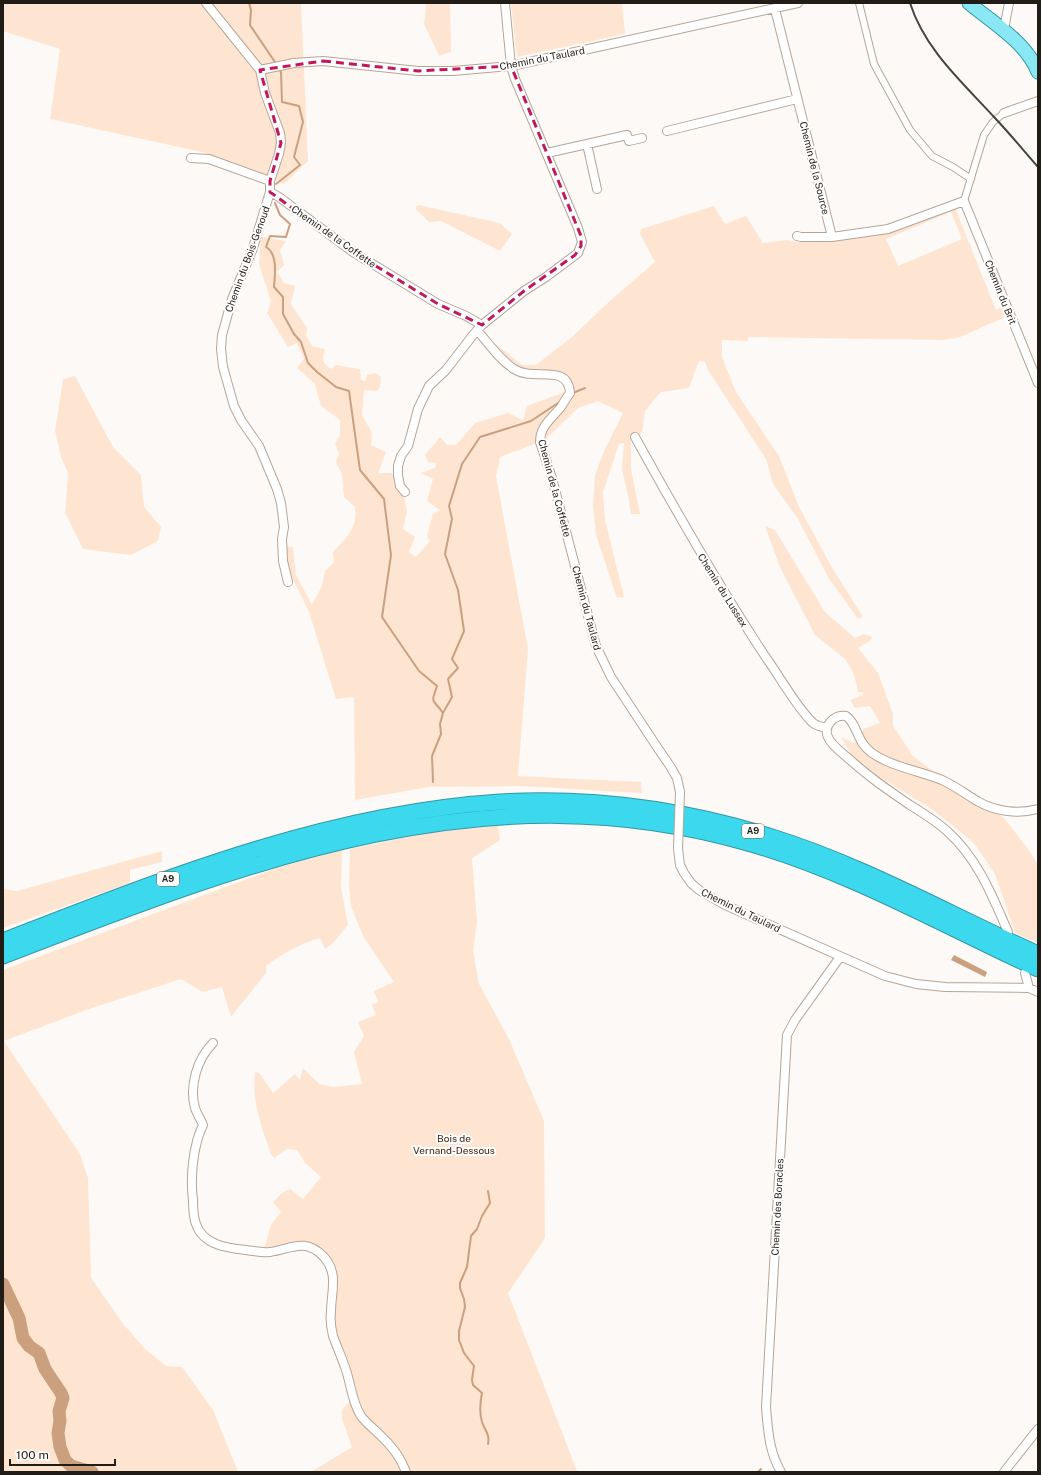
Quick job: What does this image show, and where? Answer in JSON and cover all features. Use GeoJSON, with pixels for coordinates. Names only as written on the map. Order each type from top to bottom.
{"type":"FeatureCollection","features":[{"type":"Feature","properties":{"kind":"highway","name":"A9"},"geometry":{"type":"LineString","coordinates":[[3,941],[189,871],[267,846],[337,835],[420,825],[502,809],[573,802],[636,807],[688,815],[751,830],[808,849],[863,871],[1038,954]]}},
{"type":"Feature","properties":{"kind":"highway","name":"A9"},"geometry":{"type":"LineString","coordinates":[[502,809],[628,819],[692,829],[748,843],[803,861],[851,881],[1031,971]]}},
{"type":"Feature","properties":{"kind":"highway","name":"A9"},"geometry":{"type":"LineString","coordinates":[[3,956],[192,885],[337,835]]}},
{"type":"Feature","properties":{"kind":"main road"},"geometry":{"type":"LineString","coordinates":[[969,3],[1004,29],[1031,58],[1038,72]]}},
{"type":"Feature","properties":{"kind":"street"},"geometry":{"type":"LineString","coordinates":[[206,3],[260,70]]}},
{"type":"Feature","properties":{"kind":"street"},"geometry":{"type":"LineString","coordinates":[[405,492],[400,486],[398,466],[401,456],[408,446],[418,409],[429,386],[446,370],[480,328],[524,290],[546,277],[572,258],[579,250],[582,242],[578,228],[515,79],[512,66],[505,3]]}},
{"type":"Feature","properties":{"kind":"street","name":"Chemin du Taulard"},"geometry":{"type":"LineString","coordinates":[[260,70],[285,65],[322,61],[398,70],[453,71],[512,66],[798,3]]}},
{"type":"Feature","properties":{"kind":"street"},"geometry":{"type":"LineString","coordinates":[[859,3],[874,64],[910,130],[932,156],[971,179]]}},
{"type":"Feature","properties":{"kind":"street"},"geometry":{"type":"LineString","coordinates":[[1004,29],[1009,3]]}},
{"type":"Feature","properties":{"kind":"street","name":"Chemin de la Source"},"geometry":{"type":"LineString","coordinates":[[775,9],[832,237]]}},
{"type":"Feature","properties":{"kind":"street","name":"Chemin du Bois-Genoud"},"geometry":{"type":"LineString","coordinates":[[260,70],[265,93],[280,133],[281,143],[270,182],[270,192],[253,248],[232,299],[222,335],[221,349],[223,367],[234,406],[241,420],[259,446],[277,488],[281,503],[284,527],[282,539],[283,561],[288,582]]}},
{"type":"Feature","properties":{"kind":"street"},"geometry":{"type":"LineString","coordinates":[[667,131],[798,99]]}},
{"type":"Feature","properties":{"kind":"street"},"geometry":{"type":"LineString","coordinates":[[797,236],[832,237],[888,229],[964,201],[982,140],[992,122],[1004,113],[1038,101]]}},
{"type":"Feature","properties":{"kind":"street"},"geometry":{"type":"LineString","coordinates":[[547,154],[627,135],[628,141],[642,138]]}},
{"type":"Feature","properties":{"kind":"street"},"geometry":{"type":"LineString","coordinates":[[587,144],[597,190]]}},
{"type":"Feature","properties":{"kind":"street"},"geometry":{"type":"LineString","coordinates":[[191,158],[209,159],[270,182]]}},
{"type":"Feature","properties":{"kind":"street","name":"Chemin de la Coffette"},"geometry":{"type":"LineString","coordinates":[[270,192],[279,197],[353,252],[438,304],[466,316],[480,328],[493,350],[514,369],[522,373],[562,376],[566,379],[569,385],[570,393],[561,407],[544,425],[541,431],[540,442],[552,478],[571,547]]}},
{"type":"Feature","properties":{"kind":"street","name":"Chemin du Brit"},"geometry":{"type":"LineString","coordinates":[[964,201],[1038,383]]}},
{"type":"Feature","properties":{"kind":"street","name":"Chemin du Lussex"},"geometry":{"type":"LineString","coordinates":[[635,437],[702,557],[735,612],[809,718],[818,725],[827,728]]}},
{"type":"Feature","properties":{"kind":"street","name":"Chemin du Taulard"},"geometry":{"type":"LineString","coordinates":[[571,547],[596,646],[610,677],[677,778],[680,792],[678,848],[680,865],[691,883],[699,890],[725,905],[886,976],[916,984],[945,987],[1029,988]]}},
{"type":"Feature","properties":{"kind":"street"},"geometry":{"type":"LineString","coordinates":[[1008,932],[978,868],[969,854],[956,839],[935,821],[853,764],[830,740],[827,733],[827,728],[832,720],[839,716],[846,716],[850,720],[862,744],[880,758],[944,781],[981,803],[991,807],[1004,811],[1018,812],[1038,809]]}},
{"type":"Feature","properties":{"kind":"street","name":"Chemin des Boracles"},"geometry":{"type":"LineString","coordinates":[[781,1472],[776,1464],[768,1433],[766,1407],[787,1035],[795,1020],[840,957]]}},
{"type":"Feature","properties":{"kind":"street"},"geometry":{"type":"LineString","coordinates":[[1031,971],[1029,988],[1038,992]]}},
{"type":"Feature","properties":{"kind":"street"},"geometry":{"type":"LineString","coordinates":[[213,1043],[206,1050],[198,1063],[195,1080],[195,1108],[203,1125],[199,1133],[191,1186],[196,1224],[201,1233],[210,1241],[219,1246],[264,1252],[301,1245],[314,1250],[324,1257],[332,1268],[334,1280],[331,1311],[333,1336],[347,1372],[357,1408],[361,1416],[389,1444],[406,1472]]}},
{"type":"Feature","properties":{"kind":"street"},"geometry":{"type":"LineString","coordinates":[[1004,1472],[1038,1429]]}},
{"type":"Feature","properties":{"kind":"highlighted area"},"geometry":{"type":"Polygon","coordinates":[[[323,61],[418,71],[511,66],[581,236],[581,246],[575,255],[524,291],[482,325],[438,304],[353,252],[270,192],[270,181],[281,143],[260,70],[323,61]]]}},
{"type":"Feature","properties":{"kind":"green space"},"geometry":{"type":"Polygon","coordinates":[[[3,3],[301,3],[308,161],[284,184],[202,152],[50,119],[60,49],[3,31],[3,3]]]}},
{"type":"Feature","properties":{"kind":"green space"},"geometry":{"type":"Polygon","coordinates":[[[425,3],[450,3],[451,52],[439,56],[424,24],[425,3]]]}},
{"type":"Feature","properties":{"kind":"green space"},"geometry":{"type":"Polygon","coordinates":[[[511,3],[622,3],[625,34],[517,57],[511,3]]]}},
{"type":"Feature","properties":{"kind":"green space"},"geometry":{"type":"Polygon","coordinates":[[[953,203],[996,310],[1003,307],[1006,314],[1003,318],[960,337],[944,340],[748,337],[748,341],[722,340],[722,357],[736,392],[779,456],[799,507],[831,566],[863,617],[858,619],[828,577],[798,519],[773,484],[766,459],[708,370],[705,362],[699,361],[689,388],[661,392],[645,411],[642,433],[631,438],[631,469],[640,514],[631,514],[622,469],[624,443],[619,444],[603,492],[605,520],[624,597],[617,598],[596,535],[593,506],[595,475],[604,451],[623,413],[598,401],[578,408],[545,440],[500,457],[496,476],[528,649],[518,776],[641,782],[642,793],[522,786],[429,787],[355,800],[354,697],[336,699],[309,612],[289,571],[286,546],[293,547],[296,575],[312,605],[322,586],[325,571],[334,562],[333,552],[353,527],[355,521],[355,507],[344,497],[342,474],[336,462],[339,453],[335,444],[340,435],[340,420],[321,406],[315,384],[297,368],[304,359],[297,343],[288,347],[267,313],[271,301],[259,264],[261,237],[286,241],[280,250],[284,265],[277,272],[284,283],[295,286],[291,304],[307,328],[306,336],[312,346],[325,349],[323,356],[324,363],[331,369],[336,365],[360,369],[361,380],[365,381],[367,375],[375,373],[381,377],[380,387],[377,391],[364,390],[362,415],[372,433],[371,445],[386,452],[378,473],[392,473],[405,500],[407,511],[403,529],[415,537],[409,552],[416,557],[430,541],[427,536],[433,514],[440,510],[427,501],[433,479],[421,473],[435,468],[436,463],[428,462],[425,455],[440,437],[447,445],[456,445],[475,423],[508,413],[523,420],[527,406],[573,389],[568,376],[560,372],[521,370],[493,345],[496,344],[522,365],[536,365],[573,336],[612,299],[655,262],[640,234],[641,229],[714,206],[725,224],[746,216],[763,243],[787,240],[796,242],[838,240],[896,229],[953,203]],[[951,212],[886,239],[898,266],[962,239],[951,212]]]}},
{"type":"Feature","properties":{"kind":"green space"},"geometry":{"type":"Polygon","coordinates":[[[418,205],[500,223],[512,234],[500,251],[441,221],[429,222],[415,208],[418,205]]]}},
{"type":"Feature","properties":{"kind":"green space"},"geometry":{"type":"Polygon","coordinates":[[[75,376],[113,447],[141,475],[144,507],[161,527],[158,541],[131,555],[83,549],[65,512],[68,473],[61,457],[55,431],[63,379],[75,376]]]}},
{"type":"Feature","properties":{"kind":"green space"},"geometry":{"type":"Polygon","coordinates":[[[765,526],[775,530],[825,612],[855,638],[864,634],[872,637],[871,640],[858,648],[878,673],[893,714],[893,726],[913,756],[933,771],[980,799],[1005,819],[1031,853],[1038,865],[1038,943],[1015,933],[995,874],[974,843],[933,810],[878,776],[853,758],[841,737],[854,743],[862,740],[863,729],[880,723],[870,706],[855,708],[850,700],[863,695],[863,692],[858,692],[854,674],[845,659],[815,635],[780,567],[765,526]]]}},
{"type":"Feature","properties":{"kind":"green space","name":"Bois de Vernand-Dessous"},"geometry":{"type":"Polygon","coordinates":[[[498,826],[500,840],[472,858],[477,922],[473,951],[479,984],[509,1039],[544,1121],[545,1238],[508,1293],[577,1471],[311,1472],[352,1447],[342,1419],[342,1410],[355,1395],[333,1322],[337,1280],[315,1247],[278,1247],[264,1249],[271,1225],[281,1212],[273,1202],[282,1193],[290,1189],[303,1199],[321,1177],[305,1163],[297,1150],[287,1149],[274,1158],[271,1154],[256,1104],[254,1083],[255,1072],[259,1073],[273,1093],[295,1074],[300,1080],[303,1068],[319,1084],[333,1087],[362,1084],[354,1052],[364,1036],[358,1022],[376,1015],[372,1005],[378,1002],[374,991],[394,982],[363,936],[351,906],[349,885],[350,849],[427,833],[498,826]]]}},
{"type":"Feature","properties":{"kind":"green space"},"geometry":{"type":"Polygon","coordinates":[[[342,850],[341,887],[348,925],[333,943],[325,949],[320,938],[292,949],[266,966],[266,973],[231,1017],[222,987],[203,992],[181,979],[86,1010],[4,1041],[80,1154],[88,1178],[91,1278],[124,1325],[146,1350],[166,1366],[182,1367],[213,1410],[238,1472],[3,1472],[3,970],[277,868],[342,850]]]}},
{"type":"Feature","properties":{"kind":"green space"},"geometry":{"type":"Polygon","coordinates":[[[162,851],[162,862],[130,870],[130,883],[3,928],[3,889],[17,891],[162,851]]]}},
{"type":"Feature","properties":{"kind":"shaded area"},"geometry":{"type":"Polygon","coordinates":[[[954,955],[987,972],[985,977],[951,960],[954,955]]]}},
{"type":"Feature","properties":{"kind":"waterway"},"geometry":{"type":"LineString","coordinates":[[249,3],[251,10],[250,25],[277,65]]}},
{"type":"Feature","properties":{"kind":"waterway"},"geometry":{"type":"LineString","coordinates":[[276,184],[300,165],[294,157],[303,122],[299,106],[282,102],[281,72],[279,69]]}},
{"type":"Feature","properties":{"kind":"waterway"},"geometry":{"type":"LineString","coordinates":[[275,203],[280,215],[290,224],[286,237],[270,236],[266,247],[270,250],[274,259],[274,287],[283,297],[283,314],[294,334],[301,342],[308,363],[336,387],[349,391],[360,470],[384,499],[391,555],[382,617],[419,671],[437,686],[433,699],[443,713]]}},
{"type":"Feature","properties":{"kind":"waterway"},"geometry":{"type":"LineString","coordinates":[[573,393],[585,388]]}},
{"type":"Feature","properties":{"kind":"waterway"},"geometry":{"type":"LineString","coordinates":[[433,782],[432,756],[441,734],[440,724],[443,713],[452,697],[448,679],[458,668],[452,659],[464,631],[458,590],[445,554],[452,519],[449,506],[462,464],[480,437],[531,421],[561,401]]}},
{"type":"Feature","properties":{"kind":"waterway"},"geometry":{"type":"LineString","coordinates":[[488,1191],[490,1203],[482,1216],[477,1229],[471,1236],[467,1267],[460,1283],[465,1307],[459,1331],[459,1340],[464,1353],[474,1366],[472,1380],[473,1385],[482,1393],[480,1415],[488,1435],[488,1444]]}},
{"type":"Feature","properties":{"kind":"waterway"},"geometry":{"type":"LineString","coordinates":[[3,1284],[19,1318],[23,1338],[29,1346],[39,1353],[45,1369],[63,1398],[59,1411],[60,1421],[58,1433],[60,1447],[65,1460],[71,1466],[92,1472]]}},
{"type":"Feature","properties":{"kind":"waterway"},"geometry":{"type":"LineString","coordinates":[[758,1472],[761,1469]]}},
{"type":"Feature","properties":{"kind":"railway"},"geometry":{"type":"LineString","coordinates":[[910,3],[925,36],[935,51],[958,79],[1001,124],[1038,167]]}}]}
